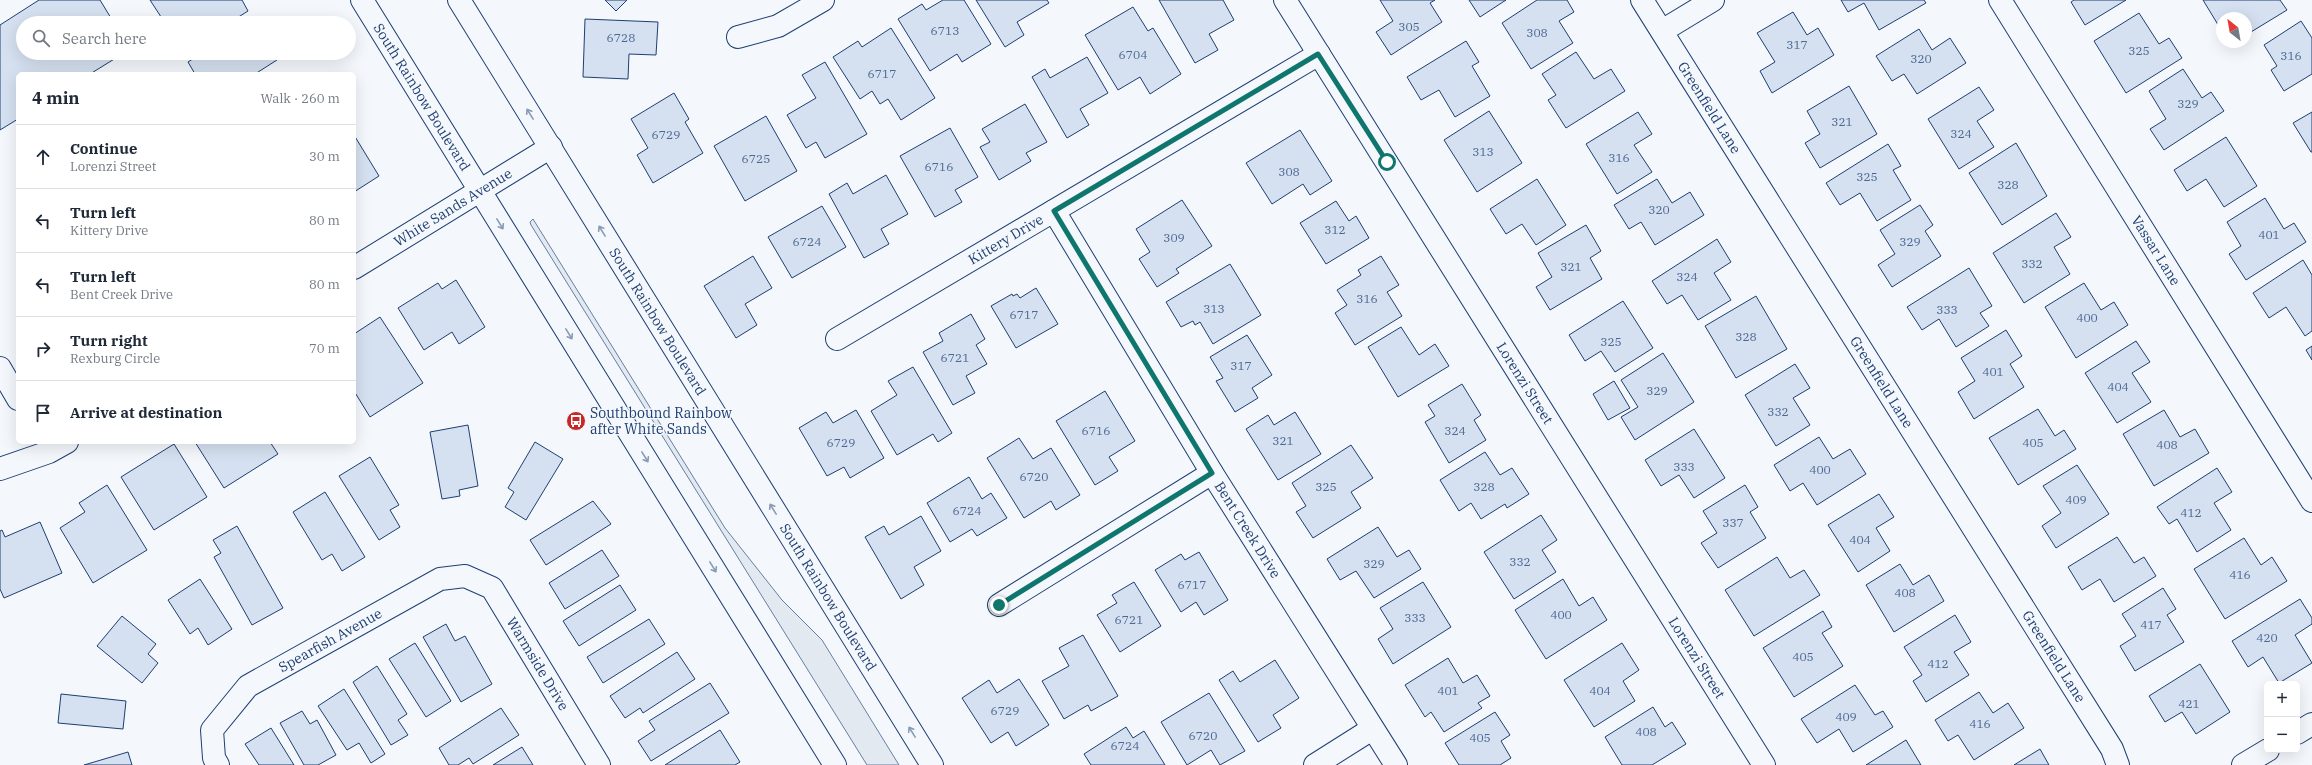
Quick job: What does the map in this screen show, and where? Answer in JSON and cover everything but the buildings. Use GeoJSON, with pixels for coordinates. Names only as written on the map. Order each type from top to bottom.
{"type":"FeatureCollection","features":[{"type":"Feature","properties":{"kind":"street","name":"South Rainbow Boulevard"},"geometry":{"type":"LineString","coordinates":[[362,0],[835,765]]}},
{"type":"Feature","properties":{"kind":"street","name":"South Rainbow Boulevard"},"geometry":{"type":"LineString","coordinates":[[459,0],[932,765]]}},
{"type":"Feature","properties":{"kind":"street"},"geometry":{"type":"LineString","coordinates":[[738,37],[778,26],[822,0]]}},
{"type":"Feature","properties":{"kind":"street","name":"Lorenzi Street"},"geometry":{"type":"LineString","coordinates":[[1286,0],[1318,54],[1764,765]]}},
{"type":"Feature","properties":{"kind":"street","name":"Greenfield Lane"},"geometry":{"type":"LineString","coordinates":[[1642,0],[2112,749],[2118,765]]}},
{"type":"Feature","properties":{"kind":"street"},"geometry":{"type":"LineString","coordinates":[[1662,31],[1713,0]]}},
{"type":"Feature","properties":{"kind":"street","name":"Vassar Lane"},"geometry":{"type":"LineString","coordinates":[[2000,0],[2312,501]]}},
{"type":"Feature","properties":{"kind":"street","name":"Kittery Drive"},"geometry":{"type":"LineString","coordinates":[[837,339],[1318,54]]}},
{"type":"Feature","properties":{"kind":"street","name":"White Sands Avenue"},"geometry":{"type":"LineString","coordinates":[[356,267],[551,147]]}},
{"type":"Feature","properties":{"kind":"street","name":"Bent Creek Drive"},"geometry":{"type":"LineString","coordinates":[[1054,211],[1212,473],[1396,765]]}},
{"type":"Feature","properties":{"kind":"street"},"geometry":{"type":"LineString","coordinates":[[0,368],[16,395]]}},
{"type":"Feature","properties":{"kind":"street"},"geometry":{"type":"LineString","coordinates":[[0,469],[53,445]]}},
{"type":"Feature","properties":{"kind":"street"},"geometry":{"type":"LineString","coordinates":[[999,605],[1212,473]]}},
{"type":"Feature","properties":{"kind":"street","name":"Spearfish Avenue"},"geometry":{"type":"LineString","coordinates":[[218,765],[214,758],[212,730],[248,686],[440,579],[465,576]]}},
{"type":"Feature","properties":{"kind":"street","name":"Warmside Drive"},"geometry":{"type":"LineString","coordinates":[[465,576],[492,588],[599,765]]}},
{"type":"Feature","properties":{"kind":"street"},"geometry":{"type":"LineString","coordinates":[[2300,731],[2312,724]]}},
{"type":"Feature","properties":{"kind":"street"},"geometry":{"type":"LineString","coordinates":[[1315,765],[1372,729]]}},
{"type":"Feature","properties":{"kind":"street"},"geometry":{"type":"LineString","coordinates":[[2243,765],[2264,752]]}},
{"type":"Feature","properties":{"kind":"shaded area"},"geometry":{"type":"Polygon","coordinates":[[[533,219],[725,528],[782,600],[822,640],[899,765],[867,765],[531,225],[530,222],[533,219]]]}},
{"type":"Feature","properties":{"kind":"place","name":"Southbound Rainbow after White Sands"},"geometry":{"type":"Point","coordinates":[576,421]}},
{"type":"Feature","properties":{"kind":"route"},"geometry":{"type":"LineString","coordinates":[[999,605],[1212,473],[1054,211],[1318,54],[1387,162]]}}]}
